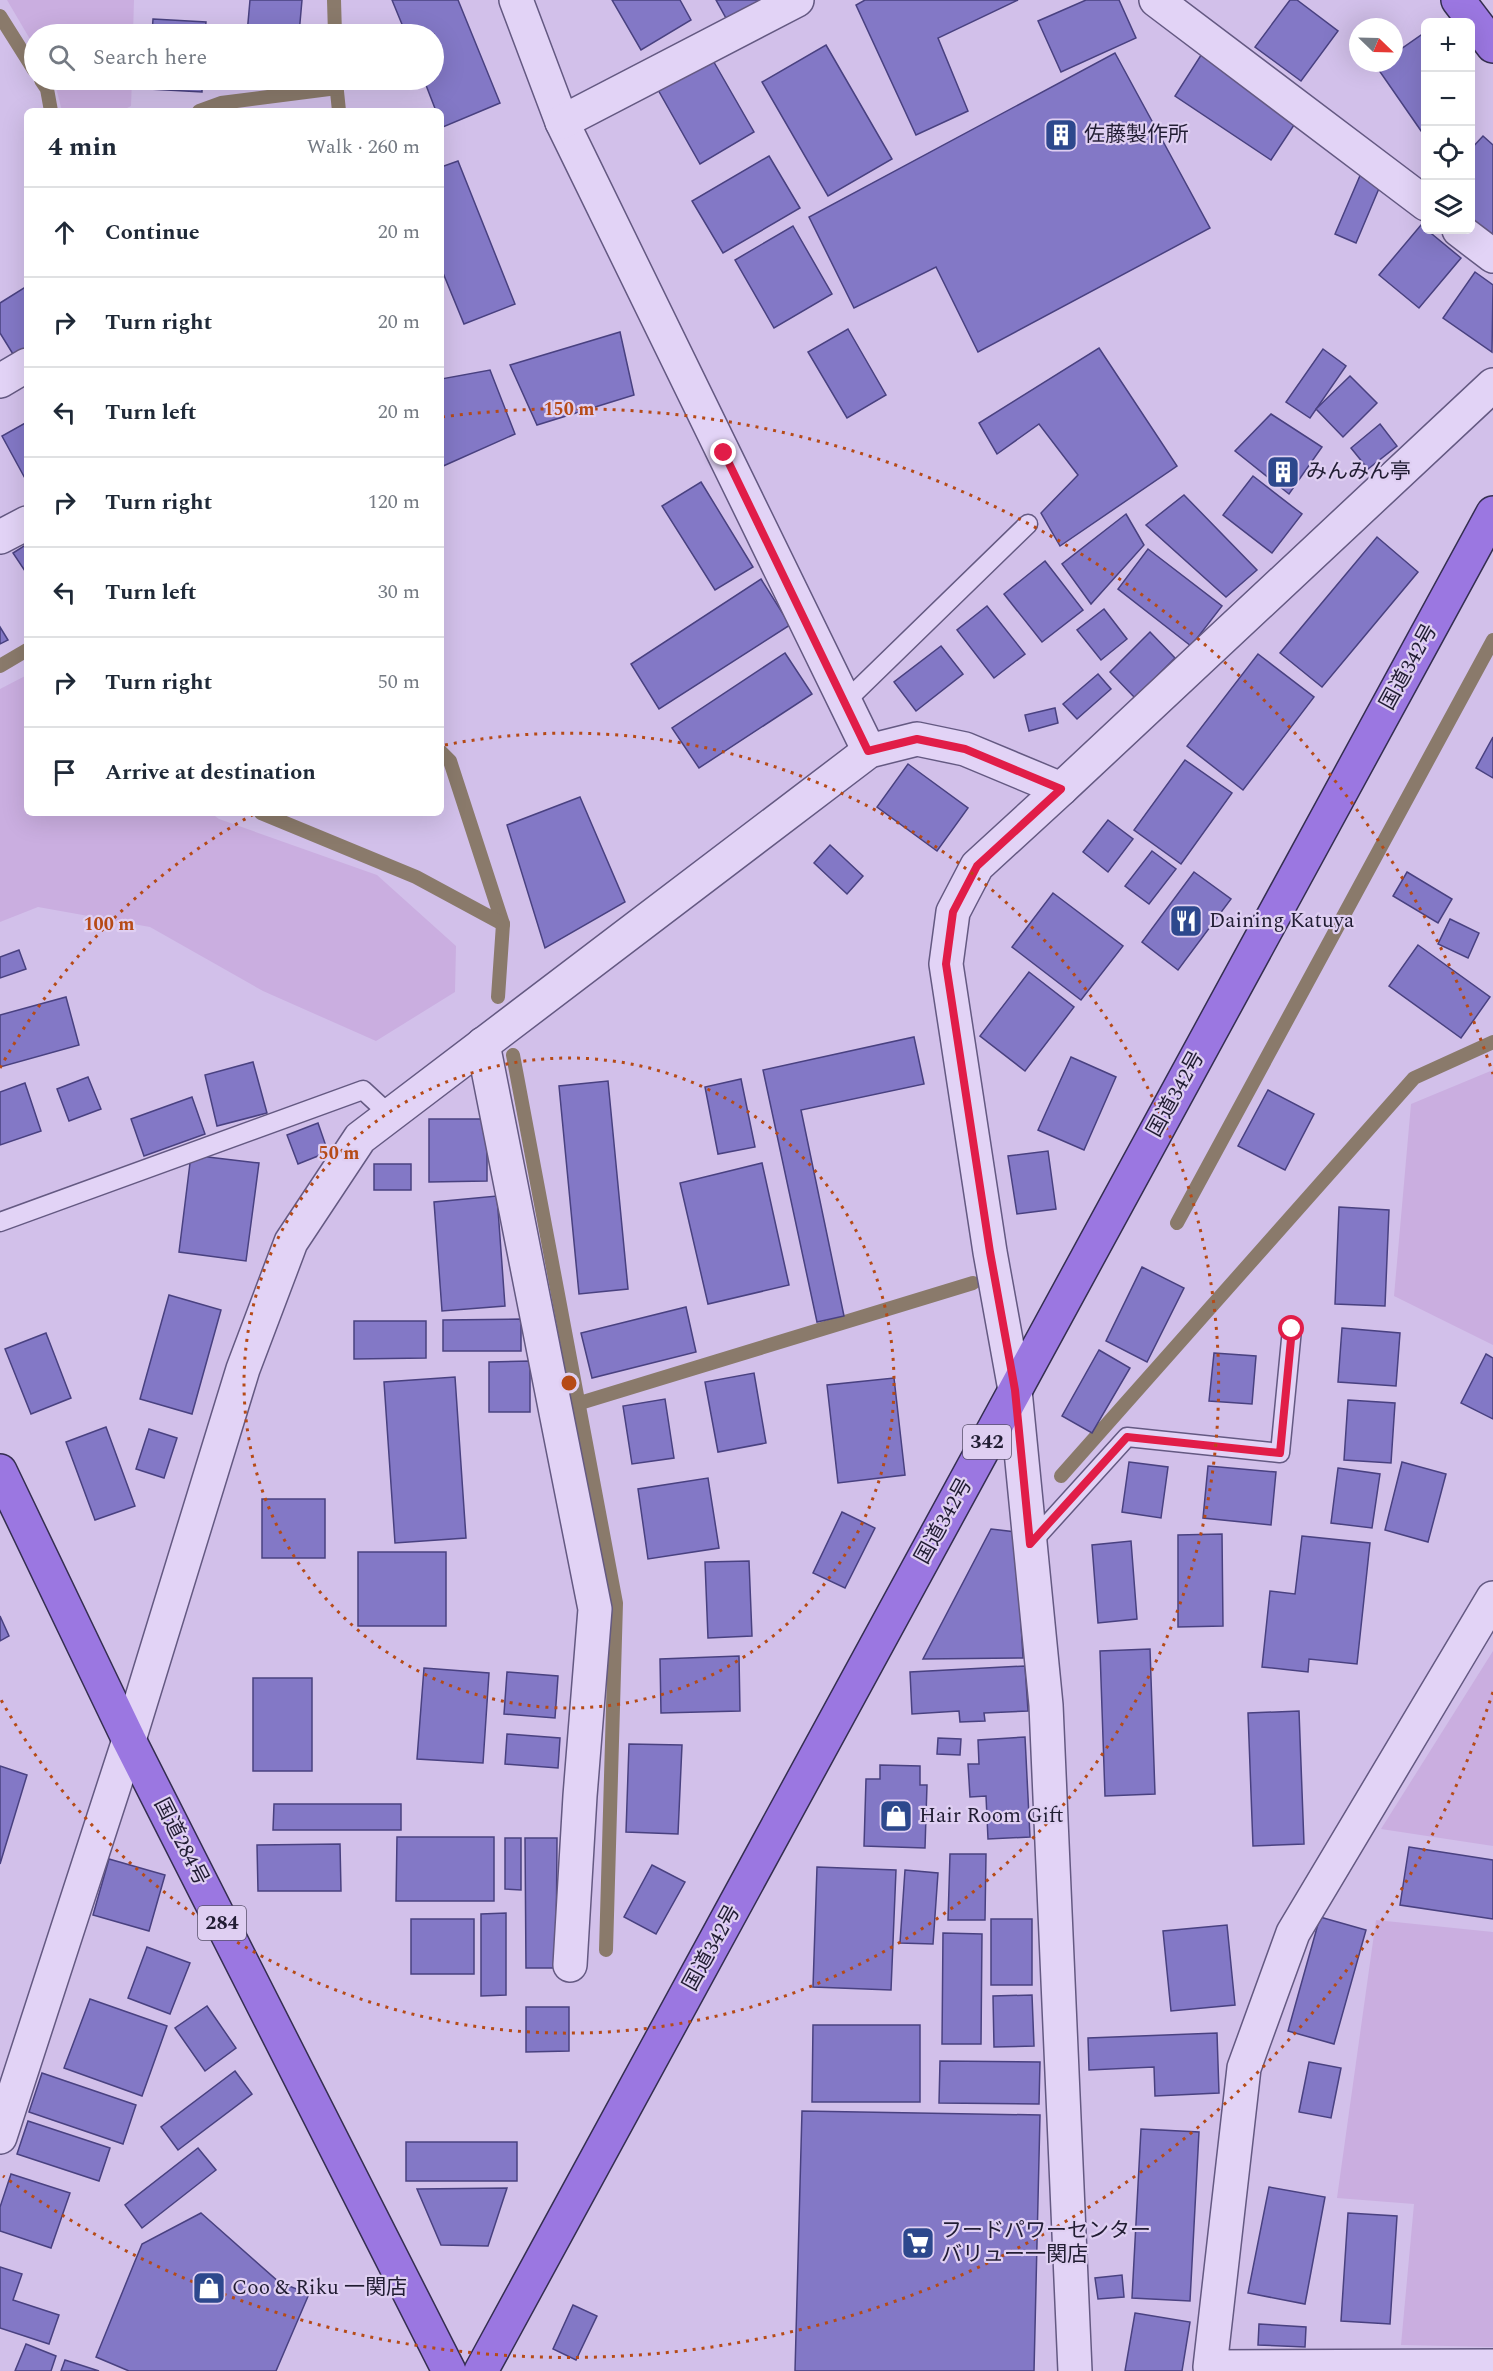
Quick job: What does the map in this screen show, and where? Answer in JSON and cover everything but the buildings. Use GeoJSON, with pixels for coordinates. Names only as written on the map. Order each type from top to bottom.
{"type":"FeatureCollection","features":[{"type":"Feature","properties":{"kind":"highway"},"geometry":{"type":"LineString","coordinates":[[1458,0],[1493,46]]}},
{"type":"Feature","properties":{"kind":"highway","name":"国道342号"},"geometry":{"type":"LineString","coordinates":[[482,2371],[1493,513]]}},
{"type":"Feature","properties":{"kind":"highway","name":"国道284号"},"geometry":{"type":"LineString","coordinates":[[0,1471],[129,1740],[449,2371]]}},
{"type":"Feature","properties":{"kind":"street"},"geometry":{"type":"LineString","coordinates":[[516,0],[562,122],[868,751]]}},
{"type":"Feature","properties":{"kind":"street"},"geometry":{"type":"LineString","coordinates":[[562,122],[797,0]]}},
{"type":"Feature","properties":{"kind":"street"},"geometry":{"type":"LineString","coordinates":[[1156,0],[1421,201]]}},
{"type":"Feature","properties":{"kind":"street"},"geometry":{"type":"LineString","coordinates":[[1464,234],[1493,256]]}},
{"type":"Feature","properties":{"kind":"street"},"geometry":{"type":"LineString","coordinates":[[0,381],[24,367]]}},
{"type":"Feature","properties":{"kind":"street"},"geometry":{"type":"LineString","coordinates":[[1075,2371],[1046,1705],[1015,1390],[990,1252],[946,964],[953,912],[977,866],[1493,386]]}},
{"type":"Feature","properties":{"kind":"street"},"geometry":{"type":"LineString","coordinates":[[0,537],[24,525]]}},
{"type":"Feature","properties":{"kind":"street"},"geometry":{"type":"LineString","coordinates":[[0,2137],[129,1740],[243,1369],[291,1242],[360,1138],[868,751],[917,739],[965,749],[1061,789]]}},
{"type":"Feature","properties":{"kind":"street"},"geometry":{"type":"LineString","coordinates":[[483,1044],[595,1609],[580,1796],[570,1965]]}},
{"type":"Feature","properties":{"kind":"street"},"geometry":{"type":"LineString","coordinates":[[1493,1598],[1293,1933],[1244,2068],[1209,2369],[1493,2366]]}},
{"type":"Feature","properties":{"kind":"lane"},"geometry":{"type":"LineString","coordinates":[[845,702],[1028,524]]}},
{"type":"Feature","properties":{"kind":"lane"},"geometry":{"type":"LineString","coordinates":[[0,1222],[363,1090],[390,1115]]}},
{"type":"Feature","properties":{"kind":"lane"},"geometry":{"type":"LineString","coordinates":[[1030,1544],[1127,1437],[1280,1453],[1292,1329]]}},
{"type":"Feature","properties":{"kind":"shaded area"},"geometry":{"type":"Polygon","coordinates":[[[7,0],[134,0],[133,24],[24,24],[24,29],[7,0]]]}},
{"type":"Feature","properties":{"kind":"shaded area"},"geometry":{"type":"Polygon","coordinates":[[[57,90],[132,90],[131,106],[127,108],[61,108],[57,90]]]}},
{"type":"Feature","properties":{"kind":"shaded area"},"geometry":{"type":"Polygon","coordinates":[[[24,677],[24,816],[215,816],[377,875],[456,946],[455,992],[376,1041],[263,991],[150,927],[38,907],[0,922],[0,689],[24,677]]]}},
{"type":"Feature","properties":{"kind":"shaded area"},"geometry":{"type":"Polygon","coordinates":[[[1493,1070],[1493,1345],[1394,1296],[1411,1104],[1493,1070]]]}},
{"type":"Feature","properties":{"kind":"shaded area"},"geometry":{"type":"Polygon","coordinates":[[[1493,1651],[1493,1846],[1381,1829],[1493,1651]]]}},
{"type":"Feature","properties":{"kind":"shaded area"},"geometry":{"type":"Polygon","coordinates":[[[1376,1920],[1493,1932],[1493,2347],[1401,2345],[1414,2204],[1337,2198],[1376,1920]]]}},
{"type":"Feature","properties":{"kind":"waterway"},"geometry":{"type":"LineString","coordinates":[[334,0],[335,24]]}},
{"type":"Feature","properties":{"kind":"waterway"},"geometry":{"type":"LineString","coordinates":[[0,16],[24,54]]}},
{"type":"Feature","properties":{"kind":"waterway"},"geometry":{"type":"LineString","coordinates":[[47,90],[50,108]]}},
{"type":"Feature","properties":{"kind":"waterway"},"geometry":{"type":"LineString","coordinates":[[207,108],[221,103],[322,90]]}},
{"type":"Feature","properties":{"kind":"waterway"},"geometry":{"type":"LineString","coordinates":[[337,90],[339,108]]}},
{"type":"Feature","properties":{"kind":"waterway"},"geometry":{"type":"LineString","coordinates":[[1177,1223],[1493,640]]}},
{"type":"Feature","properties":{"kind":"waterway"},"geometry":{"type":"LineString","coordinates":[[0,666],[24,652]]}},
{"type":"Feature","properties":{"kind":"waterway"},"geometry":{"type":"LineString","coordinates":[[444,755],[450,761],[503,924],[498,997]]}},
{"type":"Feature","properties":{"kind":"waterway"},"geometry":{"type":"LineString","coordinates":[[268,816],[416,877],[503,924]]}},
{"type":"Feature","properties":{"kind":"waterway"},"geometry":{"type":"LineString","coordinates":[[1061,1476],[1414,1078],[1493,1042]]}},
{"type":"Feature","properties":{"kind":"waterway"},"geometry":{"type":"LineString","coordinates":[[513,1055],[616,1603],[606,1950]]}},
{"type":"Feature","properties":{"kind":"waterway"},"geometry":{"type":"LineString","coordinates":[[580,1403],[973,1283]]}},
{"type":"Feature","properties":{"kind":"place","name":"佐藤製作所"},"geometry":{"type":"Point","coordinates":[1061,135]}},
{"type":"Feature","properties":{"kind":"place","name":"みんみん亭"},"geometry":{"type":"Point","coordinates":[1283,472]}},
{"type":"Feature","properties":{"kind":"place","name":"Daining Katuya"},"geometry":{"type":"Point","coordinates":[1186,921]}},
{"type":"Feature","properties":{"kind":"place","name":"Hair Room Gift"},"geometry":{"type":"Point","coordinates":[896,1816]}},
{"type":"Feature","properties":{"kind":"place","name":"フードパワーセンター バリュー一関店"},"geometry":{"type":"Point","coordinates":[918,2243]}},
{"type":"Feature","properties":{"kind":"place","name":"Coo & Riku 一関店"},"geometry":{"type":"Point","coordinates":[209,2288]}},
{"type":"Feature","properties":{"kind":"route"},"geometry":{"type":"LineString","coordinates":[[724,453],[868,751],[917,739],[965,749],[1061,789],[977,866],[953,912],[946,964],[990,1252],[1015,1390],[1030,1544],[1127,1437],[1280,1453],[1292,1329]]}}]}
